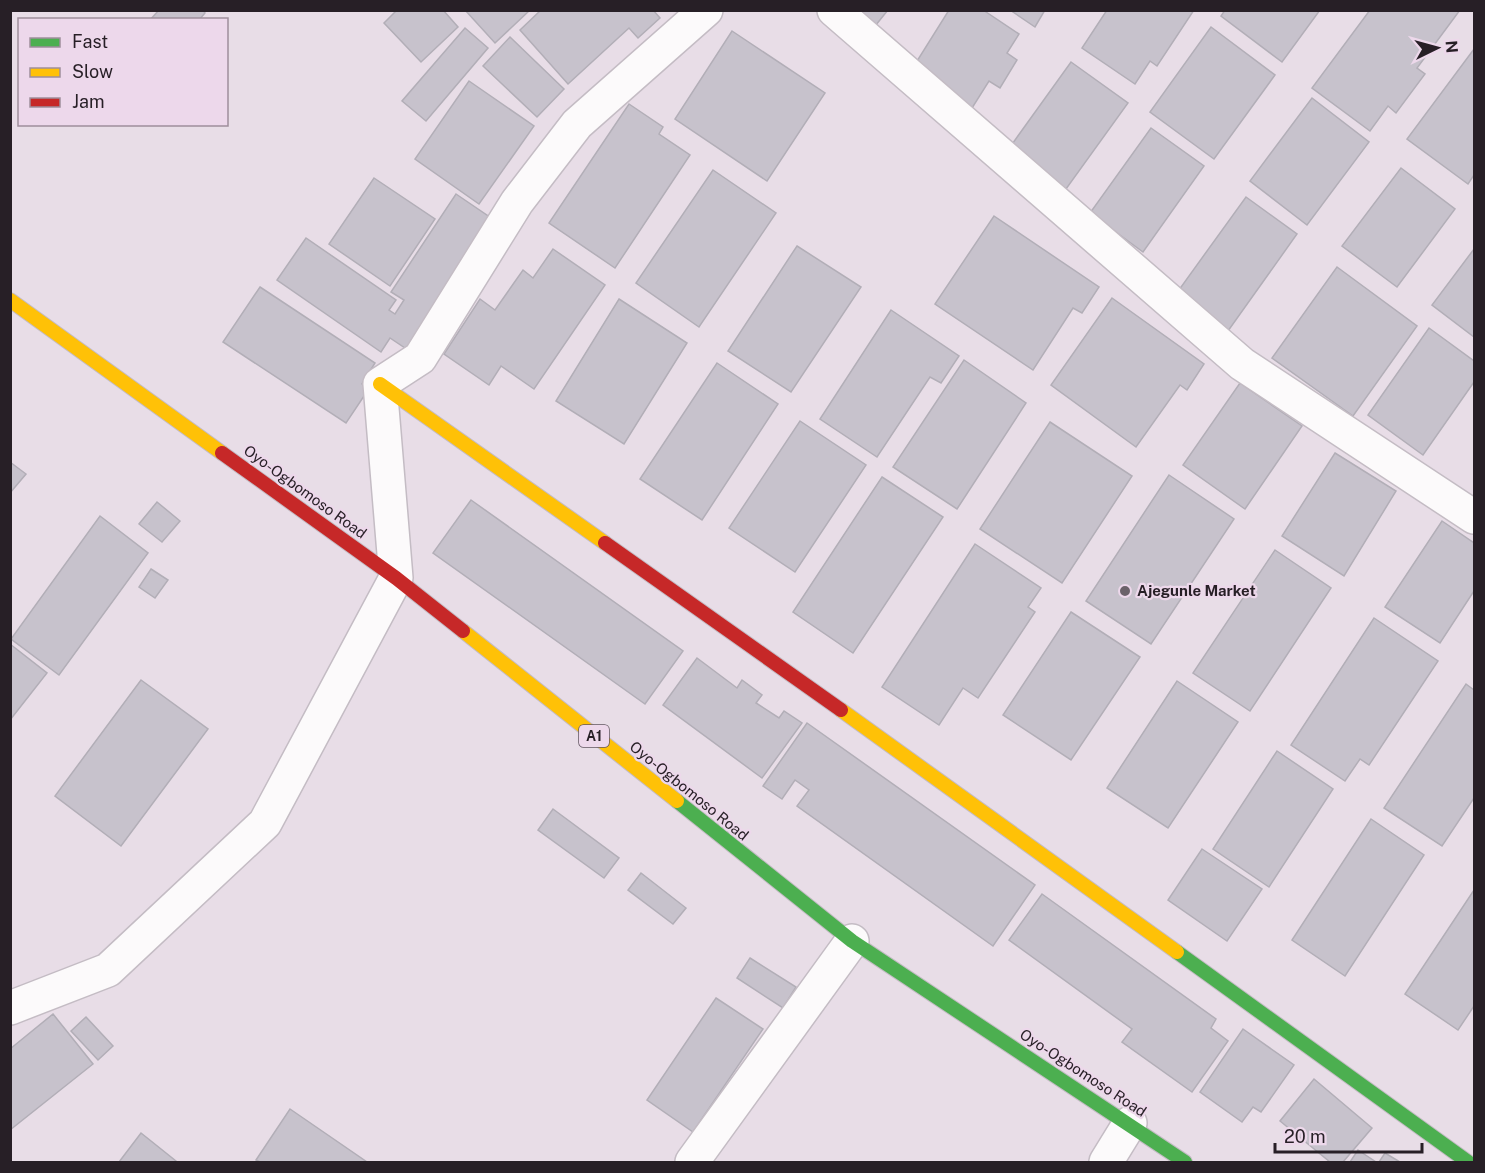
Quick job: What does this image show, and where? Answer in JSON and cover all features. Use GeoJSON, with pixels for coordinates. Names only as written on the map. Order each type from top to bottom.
{"type":"FeatureCollection","features":[{"type":"Feature","properties":{"kind":"main road","name":"Oyo-Ogbomoso Road"},"geometry":{"type":"LineString","coordinates":[[10,300],[396,578],[852,941],[1130,1123],[1185,1162]]}},
{"type":"Feature","properties":{"kind":"main road"},"geometry":{"type":"LineString","coordinates":[[380,384],[987,814],[1468,1162]]}},
{"type":"Feature","properties":{"kind":"street"},"geometry":{"type":"LineString","coordinates":[[10,1008],[108,970],[265,823],[396,578],[380,384],[420,358],[518,202],[578,124],[706,10]]}},
{"type":"Feature","properties":{"kind":"street"},"geometry":{"type":"LineString","coordinates":[[834,10],[1242,364],[1474,517]]}},
{"type":"Feature","properties":{"kind":"street"},"geometry":{"type":"LineString","coordinates":[[692,1162],[852,941]]}},
{"type":"Feature","properties":{"kind":"street"},"geometry":{"type":"LineString","coordinates":[[1106,1162],[1130,1123]]}},
{"type":"Feature","properties":{"kind":"building"},"geometry":{"type":"Polygon","coordinates":[[[159,10],[203,10],[205,13],[201,18],[152,18],[159,10]]]}},
{"type":"Feature","properties":{"kind":"building"},"geometry":{"type":"Polygon","coordinates":[[[397,10],[443,10],[458,27],[421,62],[384,23],[397,10]]]}},
{"type":"Feature","properties":{"kind":"building"},"geometry":{"type":"Polygon","coordinates":[[[465,10],[530,10],[495,43],[465,10]]]}},
{"type":"Feature","properties":{"kind":"building"},"geometry":{"type":"Polygon","coordinates":[[[541,10],[653,10],[660,18],[638,38],[629,28],[568,84],[520,30],[541,10]]]}},
{"type":"Feature","properties":{"kind":"building"},"geometry":{"type":"Polygon","coordinates":[[[826,10],[888,10],[863,41],[826,10]]]}},
{"type":"Feature","properties":{"kind":"building"},"geometry":{"type":"Polygon","coordinates":[[[949,10],[983,10],[1019,34],[1007,53],[1017,60],[1000,88],[989,81],[967,116],[907,77],[949,10]]]}},
{"type":"Feature","properties":{"kind":"building"},"geometry":{"type":"Polygon","coordinates":[[[1010,10],[1045,10],[1035,27],[1010,10]]]}},
{"type":"Feature","properties":{"kind":"building"},"geometry":{"type":"Polygon","coordinates":[[[1107,10],[1194,10],[1157,66],[1150,61],[1135,84],[1082,48],[1107,10]]]}},
{"type":"Feature","properties":{"kind":"building"},"geometry":{"type":"Polygon","coordinates":[[[1225,10],[1320,10],[1282,62],[1221,16],[1225,10]]]}},
{"type":"Feature","properties":{"kind":"building"},"geometry":{"type":"Polygon","coordinates":[[[1370,10],[1460,10],[1417,68],[1425,74],[1396,113],[1388,106],[1370,131],[1312,88],[1370,10]]]}},
{"type":"Feature","properties":{"kind":"building"},"geometry":{"type":"Polygon","coordinates":[[[1211,27],[1275,75],[1214,159],[1150,112],[1211,27]]]}},
{"type":"Feature","properties":{"kind":"building"},"geometry":{"type":"Polygon","coordinates":[[[465,28],[488,48],[426,121],[402,101],[465,28]]]}},
{"type":"Feature","properties":{"kind":"building"},"geometry":{"type":"Polygon","coordinates":[[[732,31],[825,93],[767,181],[675,119],[732,31]]]}},
{"type":"Feature","properties":{"kind":"building"},"geometry":{"type":"Polygon","coordinates":[[[510,37],[564,89],[537,117],[483,66],[510,37]]]}},
{"type":"Feature","properties":{"kind":"building"},"geometry":{"type":"Polygon","coordinates":[[[1474,49],[1474,175],[1468,184],[1407,139],[1474,49]]]}},
{"type":"Feature","properties":{"kind":"building"},"geometry":{"type":"Polygon","coordinates":[[[1071,62],[1128,103],[1066,189],[1010,147],[1071,62]]]}},
{"type":"Feature","properties":{"kind":"building"},"geometry":{"type":"Polygon","coordinates":[[[469,81],[534,126],[479,204],[415,159],[469,81]]]}},
{"type":"Feature","properties":{"kind":"building"},"geometry":{"type":"Polygon","coordinates":[[[1312,98],[1369,142],[1307,225],[1250,181],[1312,98]]]}},
{"type":"Feature","properties":{"kind":"building"},"geometry":{"type":"Polygon","coordinates":[[[629,104],[663,127],[659,134],[690,155],[615,268],[549,223],[629,104]]]}},
{"type":"Feature","properties":{"kind":"building"},"geometry":{"type":"Polygon","coordinates":[[[1151,128],[1204,166],[1143,252],[1090,213],[1151,128]]]}},
{"type":"Feature","properties":{"kind":"building"},"geometry":{"type":"Polygon","coordinates":[[[1401,168],[1455,209],[1397,287],[1342,246],[1401,168]]]}},
{"type":"Feature","properties":{"kind":"building"},"geometry":{"type":"Polygon","coordinates":[[[713,170],[776,213],[699,327],[636,283],[713,170]]]}},
{"type":"Feature","properties":{"kind":"building"},"geometry":{"type":"Polygon","coordinates":[[[374,178],[435,219],[390,286],[329,244],[374,178]]]}},
{"type":"Feature","properties":{"kind":"building"},"geometry":{"type":"Polygon","coordinates":[[[456,194],[497,222],[411,352],[390,338],[381,352],[277,280],[306,238],[396,300],[389,310],[395,314],[404,300],[391,292],[456,194]]]}},
{"type":"Feature","properties":{"kind":"building"},"geometry":{"type":"Polygon","coordinates":[[[1246,197],[1297,234],[1228,331],[1176,294],[1246,197]]]}},
{"type":"Feature","properties":{"kind":"building"},"geometry":{"type":"Polygon","coordinates":[[[994,216],[1099,287],[1082,313],[1073,308],[1033,370],[935,304],[994,216]]]}},
{"type":"Feature","properties":{"kind":"building"},"geometry":{"type":"Polygon","coordinates":[[[797,246],[861,287],[791,392],[728,351],[797,246]]]}},
{"type":"Feature","properties":{"kind":"building"},"geometry":{"type":"Polygon","coordinates":[[[553,249],[605,285],[534,389],[501,366],[489,385],[444,354],[480,299],[495,310],[523,270],[533,278],[553,249]]]}},
{"type":"Feature","properties":{"kind":"building"},"geometry":{"type":"Polygon","coordinates":[[[1474,249],[1474,337],[1432,305],[1474,249]]]}},
{"type":"Feature","properties":{"kind":"building"},"geometry":{"type":"Polygon","coordinates":[[[1337,267],[1417,326],[1353,416],[1272,358],[1337,267]]]}},
{"type":"Feature","properties":{"kind":"building"},"geometry":{"type":"Polygon","coordinates":[[[260,287],[375,363],[362,384],[368,390],[346,423],[223,342],[260,287]]]}},
{"type":"Feature","properties":{"kind":"building"},"geometry":{"type":"Polygon","coordinates":[[[1112,298],[1204,364],[1187,390],[1180,385],[1136,447],[1051,385],[1112,298]]]}},
{"type":"Feature","properties":{"kind":"building"},"geometry":{"type":"Polygon","coordinates":[[[619,299],[687,343],[624,444],[556,401],[619,299]]]}},
{"type":"Feature","properties":{"kind":"building"},"geometry":{"type":"Polygon","coordinates":[[[891,310],[959,356],[941,383],[930,377],[877,457],[820,419],[891,310]]]}},
{"type":"Feature","properties":{"kind":"building"},"geometry":{"type":"Polygon","coordinates":[[[1429,328],[1474,361],[1474,382],[1423,455],[1368,415],[1429,328]]]}},
{"type":"Feature","properties":{"kind":"building"},"geometry":{"type":"Polygon","coordinates":[[[964,360],[1026,403],[957,509],[893,467],[964,360]]]}},
{"type":"Feature","properties":{"kind":"building"},"geometry":{"type":"Polygon","coordinates":[[[717,363],[778,404],[702,520],[640,479],[717,363]]]}},
{"type":"Feature","properties":{"kind":"building"},"geometry":{"type":"Polygon","coordinates":[[[1240,383],[1302,426],[1245,509],[1183,465],[1240,383]]]}},
{"type":"Feature","properties":{"kind":"building"},"geometry":{"type":"Polygon","coordinates":[[[800,421],[866,465],[795,572],[729,528],[800,421]]]}},
{"type":"Feature","properties":{"kind":"building"},"geometry":{"type":"Polygon","coordinates":[[[1050,422],[1132,476],[1062,583],[980,529],[1050,422]]]}},
{"type":"Feature","properties":{"kind":"building"},"geometry":{"type":"Polygon","coordinates":[[[1335,453],[1396,491],[1344,576],[1282,536],[1335,453]]]}},
{"type":"Feature","properties":{"kind":"building"},"geometry":{"type":"Polygon","coordinates":[[[10,462],[26,474],[10,493],[10,462]]]}},
{"type":"Feature","properties":{"kind":"building"},"geometry":{"type":"Polygon","coordinates":[[[1169,475],[1234,519],[1151,644],[1086,601],[1169,475]]]}},
{"type":"Feature","properties":{"kind":"building"},"geometry":{"type":"Polygon","coordinates":[[[882,477],[943,517],[853,653],[793,612],[882,477]]]}},
{"type":"Feature","properties":{"kind":"building"},"geometry":{"type":"Polygon","coordinates":[[[471,500],[683,651],[645,704],[433,553],[471,500]]]}},
{"type":"Feature","properties":{"kind":"building"},"geometry":{"type":"Polygon","coordinates":[[[157,502],[180,521],[162,542],[139,524],[157,502]]]}},
{"type":"Feature","properties":{"kind":"building"},"geometry":{"type":"Polygon","coordinates":[[[100,516],[148,553],[59,675],[11,639],[100,516]]]}},
{"type":"Feature","properties":{"kind":"building"},"geometry":{"type":"Polygon","coordinates":[[[1442,521],[1474,543],[1474,591],[1440,643],[1385,607],[1442,521]]]}},
{"type":"Feature","properties":{"kind":"building"},"geometry":{"type":"Polygon","coordinates":[[[975,544],[1041,588],[1028,607],[1035,612],[978,698],[963,688],[939,725],[882,687],[975,544]]]}},
{"type":"Feature","properties":{"kind":"building"},"geometry":{"type":"Polygon","coordinates":[[[1275,550],[1331,588],[1250,711],[1193,673],[1275,550]]]}},
{"type":"Feature","properties":{"kind":"building"},"geometry":{"type":"Polygon","coordinates":[[[151,569],[168,580],[155,598],[139,587],[151,569]]]}},
{"type":"Feature","properties":{"kind":"building"},"geometry":{"type":"Polygon","coordinates":[[[1071,612],[1140,657],[1071,760],[1003,715],[1071,612]]]}},
{"type":"Feature","properties":{"kind":"building"},"geometry":{"type":"Polygon","coordinates":[[[1374,618],[1438,661],[1369,765],[1360,759],[1345,781],[1291,745],[1374,618]]]}},
{"type":"Feature","properties":{"kind":"building"},"geometry":{"type":"Polygon","coordinates":[[[10,644],[47,673],[10,720],[10,644]]]}},
{"type":"Feature","properties":{"kind":"building"},"geometry":{"type":"Polygon","coordinates":[[[697,658],[737,688],[742,680],[762,695],[756,703],[779,718],[784,711],[802,723],[762,778],[663,705],[697,658]]]}},
{"type":"Feature","properties":{"kind":"building"},"geometry":{"type":"Polygon","coordinates":[[[141,680],[208,729],[121,846],[55,796],[141,680]]]}},
{"type":"Feature","properties":{"kind":"building"},"geometry":{"type":"Polygon","coordinates":[[[1177,681],[1238,722],[1168,828],[1107,788],[1177,681]]]}},
{"type":"Feature","properties":{"kind":"building"},"geometry":{"type":"Polygon","coordinates":[[[1466,684],[1474,690],[1474,798],[1442,846],[1384,808],[1466,684]]]}},
{"type":"Feature","properties":{"kind":"building"},"geometry":{"type":"Polygon","coordinates":[[[807,723],[1035,885],[993,946],[797,806],[809,790],[795,780],[782,799],[763,786],[807,723]]]}},
{"type":"Feature","properties":{"kind":"building"},"geometry":{"type":"Polygon","coordinates":[[[1277,751],[1333,789],[1269,887],[1213,849],[1277,751]]]}},
{"type":"Feature","properties":{"kind":"building"},"geometry":{"type":"Polygon","coordinates":[[[553,809],[619,858],[604,878],[538,830],[553,809]]]}},
{"type":"Feature","properties":{"kind":"building"},"geometry":{"type":"Polygon","coordinates":[[[1371,819],[1424,855],[1345,976],[1292,940],[1371,819]]]}},
{"type":"Feature","properties":{"kind":"building"},"geometry":{"type":"Polygon","coordinates":[[[1202,849],[1262,889],[1227,941],[1168,900],[1202,849]]]}},
{"type":"Feature","properties":{"kind":"building"},"geometry":{"type":"Polygon","coordinates":[[[641,873],[686,908],[673,924],[628,890],[641,873]]]}},
{"type":"Feature","properties":{"kind":"building"},"geometry":{"type":"Polygon","coordinates":[[[1474,890],[1474,1006],[1458,1030],[1405,994],[1474,890]]]}},
{"type":"Feature","properties":{"kind":"building"},"geometry":{"type":"Polygon","coordinates":[[[1042,894],[1216,1019],[1211,1028],[1228,1041],[1192,1092],[1122,1042],[1132,1029],[1009,940],[1042,894]]]}},
{"type":"Feature","properties":{"kind":"building"},"geometry":{"type":"Polygon","coordinates":[[[750,958],[796,987],[783,1008],[737,978],[750,958]]]}},
{"type":"Feature","properties":{"kind":"building"},"geometry":{"type":"Polygon","coordinates":[[[716,998],[763,1029],[693,1132],[647,1100],[716,998]]]}},
{"type":"Feature","properties":{"kind":"building"},"geometry":{"type":"Polygon","coordinates":[[[53,1014],[93,1064],[10,1130],[10,1049],[53,1014]]]}},
{"type":"Feature","properties":{"kind":"building"},"geometry":{"type":"Polygon","coordinates":[[[86,1017],[113,1046],[98,1060],[71,1031],[86,1017]]]}},
{"type":"Feature","properties":{"kind":"building"},"geometry":{"type":"Polygon","coordinates":[[[1243,1029],[1294,1065],[1261,1112],[1253,1107],[1242,1122],[1200,1092],[1243,1029]]]}},
{"type":"Feature","properties":{"kind":"building"},"geometry":{"type":"Polygon","coordinates":[[[1314,1079],[1372,1128],[1343,1162],[1330,1162],[1280,1121],[1314,1079]]]}},
{"type":"Feature","properties":{"kind":"building"},"geometry":{"type":"Polygon","coordinates":[[[290,1109],[367,1162],[260,1162],[256,1160],[290,1109]]]}},
{"type":"Feature","properties":{"kind":"building"},"geometry":{"type":"Polygon","coordinates":[[[141,1133],[176,1161],[119,1162],[141,1133]]]}},
{"type":"Feature","properties":{"kind":"building"},"geometry":{"type":"Polygon","coordinates":[[[1358,1150],[1376,1162],[1350,1162],[1358,1150]]]}},
{"type":"Feature","properties":{"kind":"building"},"geometry":{"type":"Polygon","coordinates":[[[1385,1153],[1400,1162],[1379,1162],[1385,1153]]]}},
{"type":"Feature","properties":{"kind":"traffic: fast"},"geometry":{"type":"LineString","coordinates":[[677,801],[852,941],[1185,1162]]}},
{"type":"Feature","properties":{"kind":"traffic: fast"},"geometry":{"type":"LineString","coordinates":[[1177,952],[1468,1162]]}},
{"type":"Feature","properties":{"kind":"traffic: slow"},"geometry":{"type":"LineString","coordinates":[[10,300],[222,453]]}},
{"type":"Feature","properties":{"kind":"traffic: slow"},"geometry":{"type":"LineString","coordinates":[[380,384],[605,543]]}},
{"type":"Feature","properties":{"kind":"traffic: slow"},"geometry":{"type":"LineString","coordinates":[[463,631],[677,801]]}},
{"type":"Feature","properties":{"kind":"traffic: slow"},"geometry":{"type":"LineString","coordinates":[[841,710],[1177,952]]}},
{"type":"Feature","properties":{"kind":"traffic: jam"},"geometry":{"type":"LineString","coordinates":[[222,453],[396,578],[463,631]]}},
{"type":"Feature","properties":{"kind":"traffic: jam"},"geometry":{"type":"LineString","coordinates":[[605,543],[841,710]]}},
{"type":"Feature","properties":{"kind":"place","name":"Ajegunle Market"},"geometry":{"type":"Point","coordinates":[1125,591]}}]}
